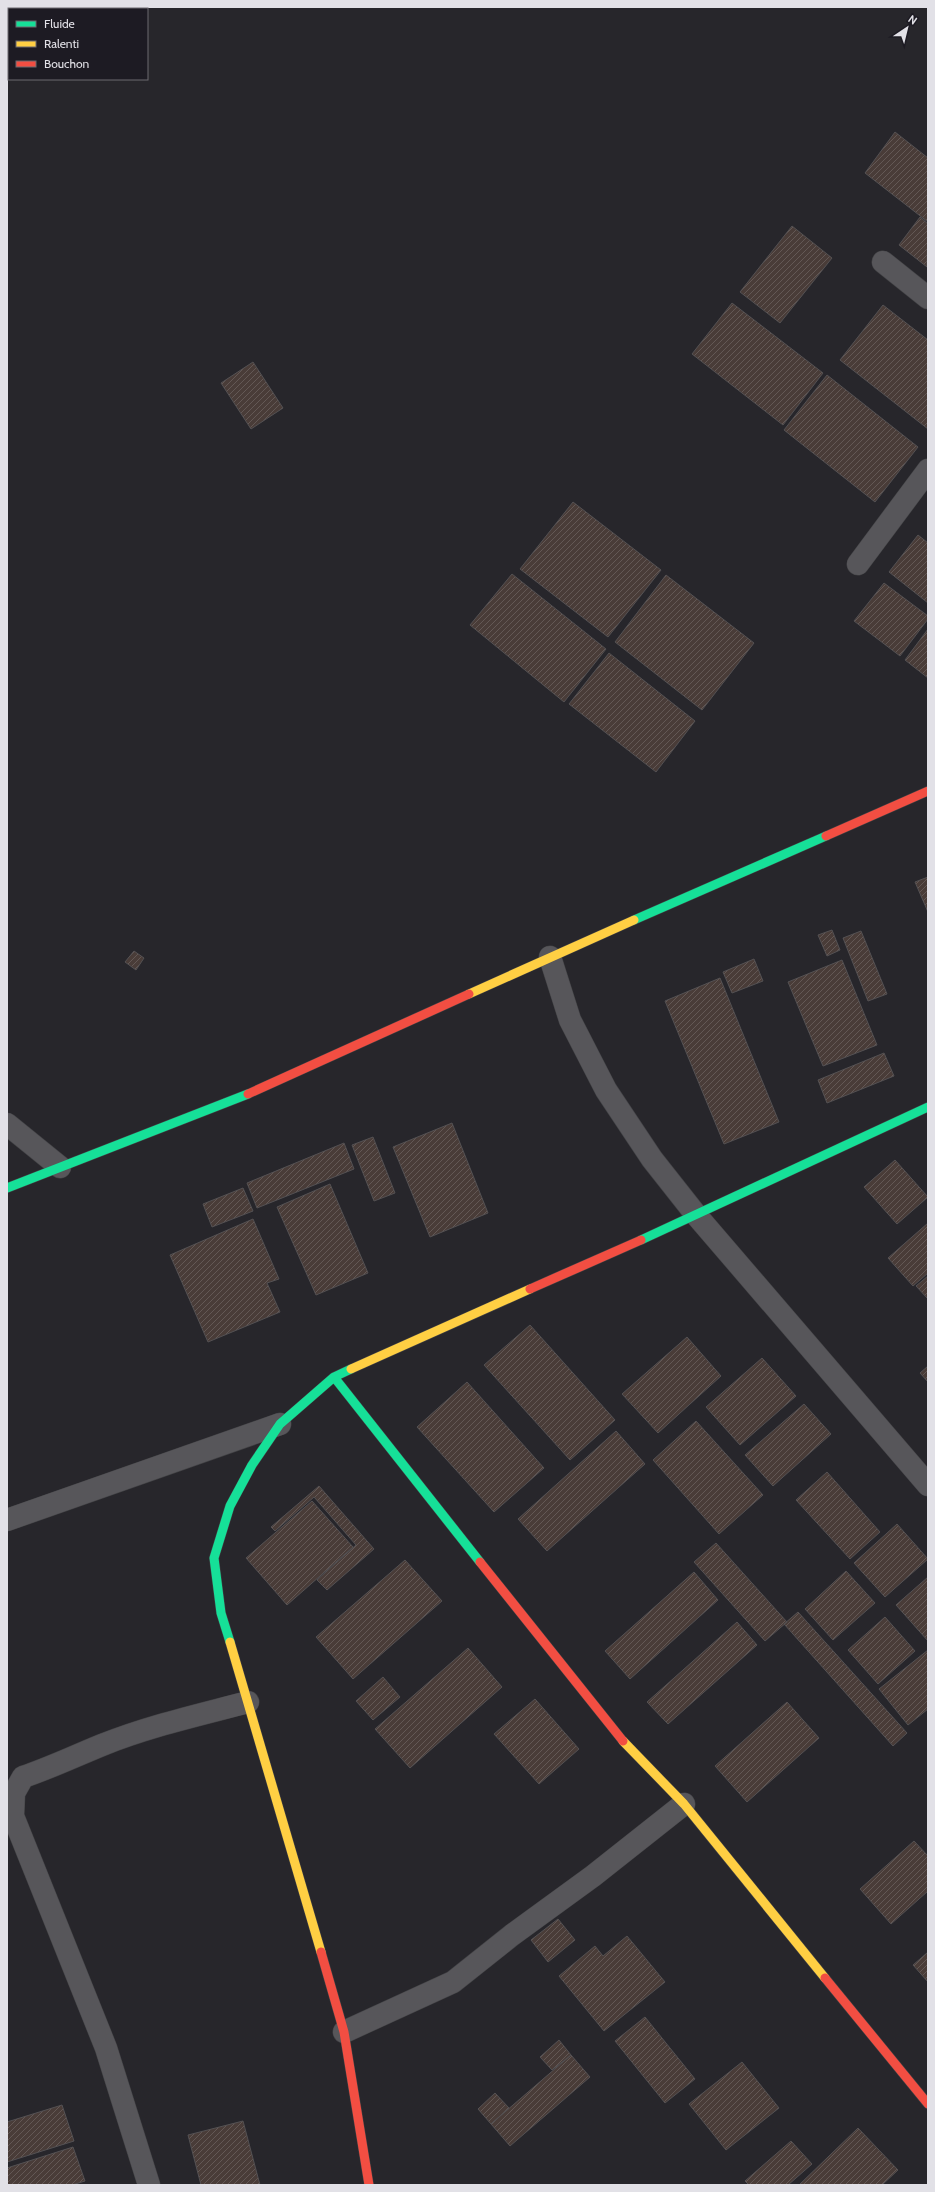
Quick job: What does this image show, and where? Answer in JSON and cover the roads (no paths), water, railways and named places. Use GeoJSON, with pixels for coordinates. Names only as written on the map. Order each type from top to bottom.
{"type":"FeatureCollection","features":[{"type":"Feature","properties":{"kind":"street"},"geometry":{"type":"LineString","coordinates":[[883,262],[928,298]]}},
{"type":"Feature","properties":{"kind":"street"},"geometry":{"type":"LineString","coordinates":[[858,564],[928,470]]}},
{"type":"Feature","properties":{"kind":"street"},"geometry":{"type":"LineString","coordinates":[[7,1188],[263,1088],[550,957],[928,791]]}},
{"type":"Feature","properties":{"kind":"street"},"geometry":{"type":"LineString","coordinates":[[550,957],[570,1020],[606,1090],[652,1159],[697,1216],[928,1485]]}},
{"type":"Feature","properties":{"kind":"street"},"geometry":{"type":"LineString","coordinates":[[369,2185],[344,2032],[221,1613],[214,1558],[230,1506],[252,1465],[280,1424],[334,1377],[392,1349],[697,1216],[860,1141],[928,1107]]}},
{"type":"Feature","properties":{"kind":"street"},"geometry":{"type":"LineString","coordinates":[[7,1124],[60,1167]]}},
{"type":"Feature","properties":{"kind":"street"},"geometry":{"type":"LineString","coordinates":[[334,1377],[618,1735],[684,1804],[928,2104]]}},
{"type":"Feature","properties":{"kind":"street"},"geometry":{"type":"LineString","coordinates":[[7,1520],[280,1424]]}},
{"type":"Feature","properties":{"kind":"street"},"geometry":{"type":"LineString","coordinates":[[149,2185],[106,2048],[13,1816],[14,1792],[23,1777],[59,1765],[102,1745],[160,1726],[248,1702]]}},
{"type":"Feature","properties":{"kind":"street"},"geometry":{"type":"LineString","coordinates":[[344,2032],[453,1982],[593,1876],[684,1804]]}}]}
